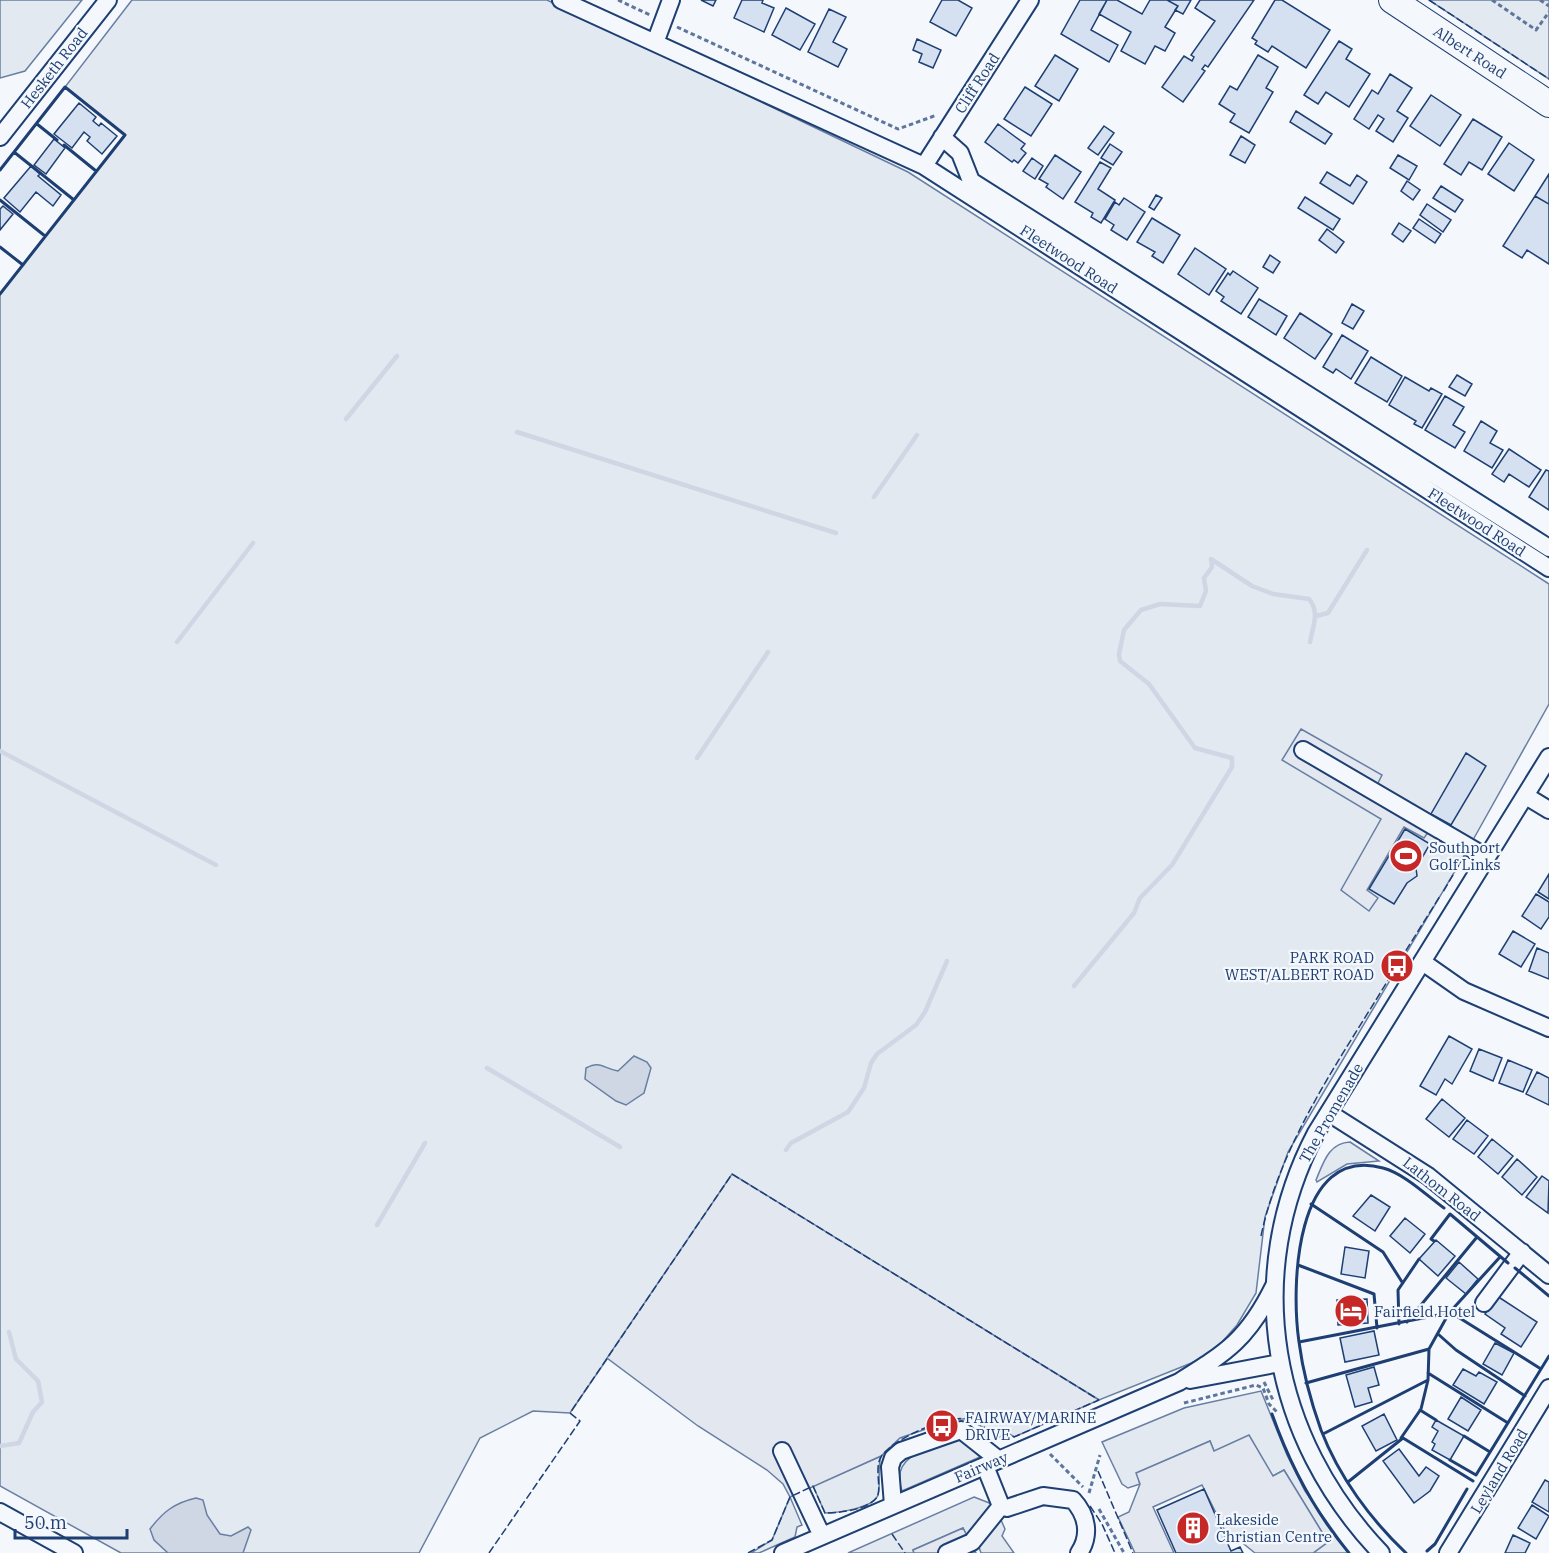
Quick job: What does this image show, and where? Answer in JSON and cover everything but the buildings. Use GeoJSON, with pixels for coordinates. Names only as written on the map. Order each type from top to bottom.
{"type":"FeatureCollection","features":[{"type":"Feature","properties":{"kind":"highway","name":"Albert Road"},"geometry":{"type":"LineString","coordinates":[[1392,0],[1549,104]]}},
{"type":"Feature","properties":{"kind":"street","name":"Hesketh Road"},"geometry":{"type":"LineString","coordinates":[[0,137],[108,0]]}},
{"type":"Feature","properties":{"kind":"street","name":"Fleetwood Road"},"geometry":{"type":"LineString","coordinates":[[561,0],[924,166],[1549,568]]}},
{"type":"Feature","properties":{"kind":"street"},"geometry":{"type":"LineString","coordinates":[[655,43],[670,0]]}},
{"type":"Feature","properties":{"kind":"street","name":"Cliff Road"},"geometry":{"type":"LineString","coordinates":[[924,166],[1030,0]]}},
{"type":"Feature","properties":{"kind":"street"},"geometry":{"type":"LineString","coordinates":[[942,137],[960,153],[971,181],[1549,548]]}},
{"type":"Feature","properties":{"kind":"street"},"geometry":{"type":"LineString","coordinates":[[1303,750],[1486,857]]}},
{"type":"Feature","properties":{"kind":"street","name":"The Promenade"},"geometry":{"type":"LineString","coordinates":[[1381,1553],[1356,1527],[1315,1464],[1290,1403],[1280,1363],[1275,1284],[1279,1238],[1291,1190],[1306,1151],[1549,757]]}},
{"type":"Feature","properties":{"kind":"street"},"geometry":{"type":"LineString","coordinates":[[1526,796],[1549,810]]}},
{"type":"Feature","properties":{"kind":"street"},"geometry":{"type":"LineString","coordinates":[[1424,963],[1464,991],[1549,1028]]}},
{"type":"Feature","properties":{"kind":"street","name":"Lathom Road"},"geometry":{"type":"LineString","coordinates":[[1329,1113],[1428,1176],[1549,1275]]}},
{"type":"Feature","properties":{"kind":"street"},"geometry":{"type":"LineString","coordinates":[[1484,1303],[1522,1252]]}},
{"type":"Feature","properties":{"kind":"street","name":"Fairway"},"geometry":{"type":"LineString","coordinates":[[783,1553],[1179,1382],[1226,1353],[1247,1332],[1275,1284]]}},
{"type":"Feature","properties":{"kind":"street","name":"Fairway"},"geometry":{"type":"LineString","coordinates":[[1179,1382],[1280,1363]]}},
{"type":"Feature","properties":{"kind":"street","name":"Leyland Road"},"geometry":{"type":"LineString","coordinates":[[1448,1553],[1549,1388]]}},
{"type":"Feature","properties":{"kind":"street"},"geometry":{"type":"LineString","coordinates":[[893,1505],[890,1467],[893,1458],[901,1451],[961,1430],[992,1463],[1001,1506]]}},
{"type":"Feature","properties":{"kind":"street"},"geometry":{"type":"LineString","coordinates":[[782,1451],[822,1536]]}},
{"type":"Feature","properties":{"kind":"street"},"geometry":{"type":"LineString","coordinates":[[1001,1506],[1007,1508],[1043,1496],[1073,1500],[1084,1516],[1086,1539],[1084,1551]]}},
{"type":"Feature","properties":{"kind":"street"},"geometry":{"type":"LineString","coordinates":[[947,1553],[972,1542],[1001,1506]]}},
{"type":"Feature","properties":{"kind":"street"},"geometry":{"type":"LineString","coordinates":[[0,1512],[74,1553]]}},
{"type":"Feature","properties":{"kind":"path"},"geometry":{"type":"LineString","coordinates":[[618,0],[898,129],[962,107]]}},
{"type":"Feature","properties":{"kind":"path"},"geometry":{"type":"LineString","coordinates":[[1492,0],[1536,30],[1549,12]]}},
{"type":"Feature","properties":{"kind":"path"},"geometry":{"type":"LineString","coordinates":[[1540,0],[1549,6]]}},
{"type":"Feature","properties":{"kind":"path"},"geometry":{"type":"LineString","coordinates":[[1184,1403],[1256,1385],[1263,1388],[1269,1404],[1278,1413]]}},
{"type":"Feature","properties":{"kind":"path"},"geometry":{"type":"LineString","coordinates":[[1038,1442],[1089,1493],[1124,1553]]}},
{"type":"Feature","properties":{"kind":"path"},"geometry":{"type":"LineString","coordinates":[[1089,1493],[1100,1455]]}},
{"type":"Feature","properties":{"kind":"shaded area"},"geometry":{"type":"Polygon","coordinates":[[[0,0],[82,0],[25,71],[0,78],[0,0]]]}},
{"type":"Feature","properties":{"kind":"shaded area"},"geometry":{"type":"Polygon","coordinates":[[[132,0],[547,0],[908,172],[1549,584],[1549,704],[1464,856],[1288,1152],[1265,1217],[1256,1293],[1237,1325],[1222,1342],[1199,1360],[1099,1400],[733,1175],[570,1413],[533,1411],[480,1438],[419,1553],[121,1553],[0,1486],[0,294],[125,135],[65,87],[132,0]]]}},
{"type":"Feature","properties":{"kind":"shaded area"},"geometry":{"type":"Polygon","coordinates":[[[1429,0],[1549,0],[1549,79],[1429,0]]]}},
{"type":"Feature","properties":{"kind":"shaded area"},"geometry":{"type":"Polygon","coordinates":[[[1301,729],[1382,775],[1377,785],[1436,821],[1424,838],[1404,827],[1367,890],[1378,898],[1369,911],[1341,890],[1381,819],[1282,760],[1301,729]]]}},
{"type":"Feature","properties":{"kind":"shaded area"},"geometry":{"type":"Polygon","coordinates":[[[634,1056],[647,1062],[651,1068],[644,1093],[626,1105],[616,1101],[585,1079],[586,1068],[599,1065],[618,1071],[634,1056]]]}},
{"type":"Feature","properties":{"kind":"shaded area"},"geometry":{"type":"Polygon","coordinates":[[[1350,1142],[1379,1161],[1347,1164],[1317,1182],[1321,1167],[1331,1150],[1350,1142]]]}},
{"type":"Feature","properties":{"kind":"shaded area"},"geometry":{"type":"Polygon","coordinates":[[[732,1174],[1099,1400],[1014,1437],[1010,1434],[999,1437],[969,1419],[955,1419],[900,1438],[881,1456],[790,1497],[783,1484],[767,1470],[698,1426],[607,1358],[732,1174]]]}},
{"type":"Feature","properties":{"kind":"shaded area"},"geometry":{"type":"Polygon","coordinates":[[[1261,1391],[1287,1455],[1305,1491],[1349,1553],[1313,1553],[1328,1542],[1284,1470],[1273,1476],[1214,1451],[1210,1441],[1137,1473],[1140,1484],[1128,1488],[1122,1484],[1102,1442],[1184,1408],[1261,1391]]]}},
{"type":"Feature","properties":{"kind":"shaded area"},"geometry":{"type":"Polygon","coordinates":[[[1249,1435],[1273,1476],[1284,1470],[1328,1542],[1313,1553],[1255,1553],[1240,1541],[1231,1543],[1202,1485],[1153,1507],[1174,1553],[1135,1553],[1118,1517],[1129,1512],[1140,1484],[1136,1473],[1210,1441],[1214,1451],[1249,1435]]]}},
{"type":"Feature","properties":{"kind":"shaded area"},"geometry":{"type":"Polygon","coordinates":[[[958,1439],[968,1444],[980,1457],[902,1491],[899,1478],[901,1468],[907,1460],[926,1449],[958,1439]]]}},
{"type":"Feature","properties":{"kind":"shaded area"},"geometry":{"type":"Polygon","coordinates":[[[881,1456],[879,1491],[875,1500],[855,1509],[825,1513],[813,1486],[881,1456]]]}},
{"type":"Feature","properties":{"kind":"shaded area"},"geometry":{"type":"Polygon","coordinates":[[[790,1497],[802,1525],[797,1527],[795,1537],[759,1553],[751,1553],[772,1540],[790,1497]]]}},
{"type":"Feature","properties":{"kind":"shaded area"},"geometry":{"type":"Polygon","coordinates":[[[974,1497],[992,1504],[988,1513],[968,1538],[963,1528],[913,1550],[914,1553],[848,1553],[974,1497]]]}},
{"type":"Feature","properties":{"kind":"shaded area"},"geometry":{"type":"Polygon","coordinates":[[[196,1498],[203,1500],[207,1515],[220,1534],[231,1536],[248,1527],[251,1530],[243,1553],[168,1553],[154,1540],[150,1529],[160,1518],[175,1506],[196,1498]]]}},
{"type":"Feature","properties":{"kind":"shaded area"},"geometry":{"type":"Polygon","coordinates":[[[1001,1520],[1005,1529],[1002,1536],[1014,1553],[981,1553],[979,1547],[993,1524],[1001,1520]]]}},
{"type":"Feature","properties":{"kind":"shaded area"},"geometry":{"type":"Polygon","coordinates":[[[963,1528],[976,1553],[914,1553],[913,1550],[963,1528]]]}},
{"type":"Feature","properties":{"kind":"waterway"},"geometry":{"type":"LineString","coordinates":[[346,419],[397,356]]}},
{"type":"Feature","properties":{"kind":"waterway"},"geometry":{"type":"LineString","coordinates":[[517,432],[836,533]]}},
{"type":"Feature","properties":{"kind":"waterway"},"geometry":{"type":"LineString","coordinates":[[874,497],[917,435]]}},
{"type":"Feature","properties":{"kind":"waterway"},"geometry":{"type":"LineString","coordinates":[[177,642],[253,543]]}},
{"type":"Feature","properties":{"kind":"waterway"},"geometry":{"type":"LineString","coordinates":[[1316,616],[1328,613],[1367,550]]}},
{"type":"Feature","properties":{"kind":"waterway"},"geometry":{"type":"LineString","coordinates":[[1074,986],[1134,913],[1140,898],[1172,865],[1232,767],[1232,758],[1195,748],[1149,684],[1120,661],[1119,654],[1124,630],[1141,610],[1160,604],[1200,606],[1206,591],[1204,578],[1212,567],[1211,559],[1252,586],[1273,594],[1309,599],[1315,614],[1310,642]]}},
{"type":"Feature","properties":{"kind":"waterway"},"geometry":{"type":"LineString","coordinates":[[697,758],[768,652]]}},
{"type":"Feature","properties":{"kind":"waterway"},"geometry":{"type":"LineString","coordinates":[[0,751],[216,865]]}},
{"type":"Feature","properties":{"kind":"waterway"},"geometry":{"type":"LineString","coordinates":[[786,1150],[791,1143],[848,1112],[864,1088],[871,1063],[877,1054],[916,1025],[925,1012],[947,961]]}},
{"type":"Feature","properties":{"kind":"waterway"},"geometry":{"type":"LineString","coordinates":[[487,1068],[620,1147]]}},
{"type":"Feature","properties":{"kind":"waterway"},"geometry":{"type":"LineString","coordinates":[[377,1225],[425,1143]]}},
{"type":"Feature","properties":{"kind":"waterway"},"geometry":{"type":"LineString","coordinates":[[0,1446],[19,1443],[33,1412],[42,1402],[38,1381],[16,1359],[9,1332]]}},
{"type":"Feature","properties":{"kind":"fence"},"geometry":{"type":"LineString","coordinates":[[1429,0],[1549,79]]}},
{"type":"Feature","properties":{"kind":"fence"},"geometry":{"type":"LineString","coordinates":[[1436,838],[1464,856],[1443,892]]}},
{"type":"Feature","properties":{"kind":"fence"},"geometry":{"type":"LineString","coordinates":[[1400,960],[1440,896]]}},
{"type":"Feature","properties":{"kind":"fence"},"geometry":{"type":"LineString","coordinates":[[1261,1236],[1271,1200],[1299,1130],[1336,1064],[1396,967]]}},
{"type":"Feature","properties":{"kind":"fence"},"geometry":{"type":"LineString","coordinates":[[489,1553],[580,1421],[570,1413],[732,1174],[1099,1400]]}},
{"type":"Feature","properties":{"kind":"fence"},"geometry":{"type":"LineString","coordinates":[[748,1553],[772,1540],[790,1497],[813,1486],[825,1513],[853,1510],[873,1501],[879,1489],[878,1467],[881,1457],[896,1443],[921,1430],[947,1421],[967,1419],[999,1437],[1010,1434],[1014,1437],[1099,1400]]}},
{"type":"Feature","properties":{"kind":"fence"},"geometry":{"type":"LineString","coordinates":[[1098,1471],[1133,1553]]}},
{"type":"Feature","properties":{"kind":"fence"},"geometry":{"type":"LineString","coordinates":[[1090,1506],[1102,1524],[1115,1553]]}},
{"type":"Feature","properties":{"kind":"fence"},"geometry":{"type":"LineString","coordinates":[[892,1534],[905,1553]]}},
{"type":"Feature","properties":{"kind":"wall"},"geometry":{"type":"LineString","coordinates":[[0,170],[65,87],[125,135],[0,294]]}},
{"type":"Feature","properties":{"kind":"wall"},"geometry":{"type":"LineString","coordinates":[[37,124],[57,140]]}},
{"type":"Feature","properties":{"kind":"wall"},"geometry":{"type":"LineString","coordinates":[[64,145],[96,171]]}},
{"type":"Feature","properties":{"kind":"wall"},"geometry":{"type":"LineString","coordinates":[[14,152],[74,200]]}},
{"type":"Feature","properties":{"kind":"wall"},"geometry":{"type":"LineString","coordinates":[[0,200],[45,236]]}},
{"type":"Feature","properties":{"kind":"wall"},"geometry":{"type":"LineString","coordinates":[[0,247],[23,265]]}},
{"type":"Feature","properties":{"kind":"wall"},"geometry":{"type":"LineString","coordinates":[[1406,1553],[1357,1497],[1337,1464],[1321,1430],[1308,1387],[1299,1342],[1296,1289],[1299,1257],[1305,1226],[1315,1198],[1331,1177],[1354,1166],[1383,1168],[1391,1171],[1444,1208]]}},
{"type":"Feature","properties":{"kind":"wall"},"geometry":{"type":"LineString","coordinates":[[1311,1204],[1383,1252],[1402,1282]]}},
{"type":"Feature","properties":{"kind":"wall"},"geometry":{"type":"LineString","coordinates":[[1434,1241],[1431,1239],[1450,1214],[1508,1263]]}},
{"type":"Feature","properties":{"kind":"wall"},"geometry":{"type":"LineString","coordinates":[[1407,1322],[1477,1237]]}},
{"type":"Feature","properties":{"kind":"wall"},"geometry":{"type":"LineString","coordinates":[[1401,1438],[1421,1409],[1428,1380],[1429,1349],[1449,1313],[1500,1257]]}},
{"type":"Feature","properties":{"kind":"wall"},"geometry":{"type":"LineString","coordinates":[[1399,1324],[1398,1290],[1419,1259]]}},
{"type":"Feature","properties":{"kind":"wall"},"geometry":{"type":"LineString","coordinates":[[1298,1265],[1374,1294],[1377,1328]]}},
{"type":"Feature","properties":{"kind":"wall"},"geometry":{"type":"LineString","coordinates":[[1515,1268],[1549,1296]]}},
{"type":"Feature","properties":{"kind":"wall"},"geometry":{"type":"LineString","coordinates":[[1450,1312],[1541,1369]]}},
{"type":"Feature","properties":{"kind":"wall"},"geometry":{"type":"LineString","coordinates":[[1299,1342],[1449,1313]]}},
{"type":"Feature","properties":{"kind":"wall"},"geometry":{"type":"LineString","coordinates":[[1438,1334],[1456,1350],[1525,1396]]}},
{"type":"Feature","properties":{"kind":"wall"},"geometry":{"type":"LineString","coordinates":[[1306,1383],[1429,1349]]}},
{"type":"Feature","properties":{"kind":"wall"},"geometry":{"type":"LineString","coordinates":[[1450,1460],[1476,1475],[1549,1356]]}},
{"type":"Feature","properties":{"kind":"wall"},"geometry":{"type":"LineString","coordinates":[[1428,1373],[1508,1423]]}},
{"type":"Feature","properties":{"kind":"wall"},"geometry":{"type":"LineString","coordinates":[[1323,1434],[1428,1380]]}},
{"type":"Feature","properties":{"kind":"wall"},"geometry":{"type":"LineString","coordinates":[[1420,1410],[1436,1420]]}},
{"type":"Feature","properties":{"kind":"wall"},"geometry":{"type":"LineString","coordinates":[[1272,1414],[1304,1487],[1325,1521],[1349,1553]]}},
{"type":"Feature","properties":{"kind":"wall"},"geometry":{"type":"LineString","coordinates":[[1464,1436],[1490,1452]]}},
{"type":"Feature","properties":{"kind":"wall"},"geometry":{"type":"LineString","coordinates":[[1348,1482],[1403,1438],[1473,1481]]}},
{"type":"Feature","properties":{"kind":"wall"},"geometry":{"type":"LineString","coordinates":[[1427,1551],[1435,1544],[1467,1489]]}},
{"type":"Feature","properties":{"kind":"place","name":"Southport Golf Links"},"geometry":{"type":"Point","coordinates":[1406,856]}},
{"type":"Feature","properties":{"kind":"place","name":"PARK ROAD WEST/ALBERT ROAD"},"geometry":{"type":"Point","coordinates":[1397,966]}},
{"type":"Feature","properties":{"kind":"place","name":"Fairfield Hotel"},"geometry":{"type":"Point","coordinates":[1351,1311]}},
{"type":"Feature","properties":{"kind":"place","name":"FAIRWAY/MARINE DRIVE"},"geometry":{"type":"Point","coordinates":[942,1426]}},
{"type":"Feature","properties":{"kind":"place","name":"Lakeside Christian Centre"},"geometry":{"type":"Point","coordinates":[1193,1528]}}]}
